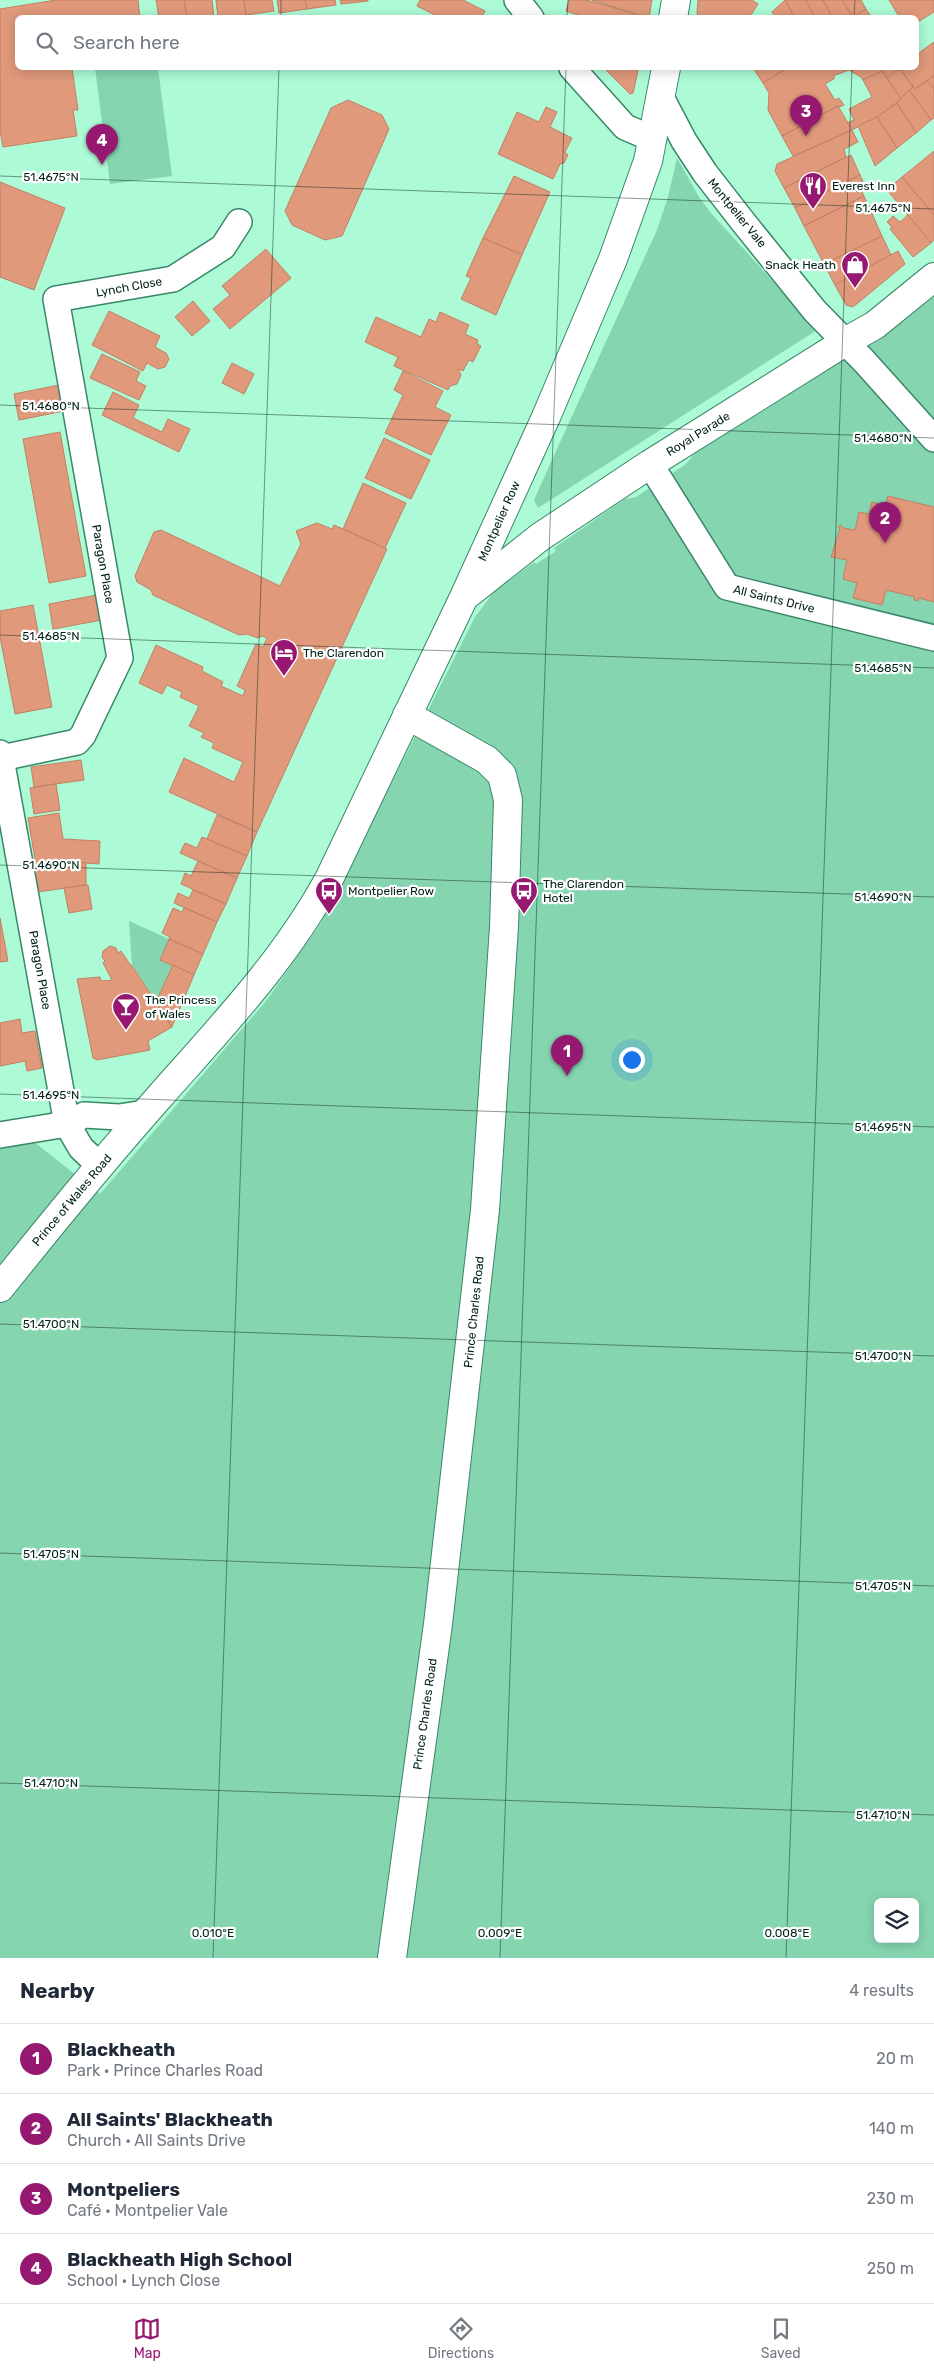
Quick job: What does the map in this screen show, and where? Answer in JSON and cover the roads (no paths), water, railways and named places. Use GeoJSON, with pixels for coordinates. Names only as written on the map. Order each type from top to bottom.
{"type":"FeatureCollection","features":[{"type":"Feature","properties":{"kind":"main road"},"geometry":{"type":"LineString","coordinates":[[674,15],[676,0]]}},
{"type":"Feature","properties":{"kind":"main road"},"geometry":{"type":"LineString","coordinates":[[661,97],[666,70]]}},
{"type":"Feature","properties":{"kind":"main road","name":"Montpelier Row"},"geometry":{"type":"LineString","coordinates":[[145,1113],[253,990],[294,939],[330,877],[464,596],[546,417],[614,259],[648,161],[661,97]]}},
{"type":"Feature","properties":{"kind":"main road","name":"Royal Parade"},"geometry":{"type":"LineString","coordinates":[[464,596],[540,537],[650,464],[875,325],[934,277]]}},
{"type":"Feature","properties":{"kind":"main road","name":"Prince Charles Road"},"geometry":{"type":"LineString","coordinates":[[392,1958],[438,1624],[485,1210],[504,927],[508,800],[506,784],[502,775],[487,760],[407,715]]}},
{"type":"Feature","properties":{"kind":"main road","name":"Prince of Wales Road"},"geometry":{"type":"LineString","coordinates":[[0,1288],[145,1113]]}},
{"type":"Feature","properties":{"kind":"street"},"geometry":{"type":"LineString","coordinates":[[517,0],[529,15]]}},
{"type":"Feature","properties":{"kind":"street"},"geometry":{"type":"LineString","coordinates":[[574,70],[625,126],[653,139]]}},
{"type":"Feature","properties":{"kind":"street","name":"Montpelier Vale"},"geometry":{"type":"LineString","coordinates":[[661,97],[684,141],[705,174],[815,311],[845,342]]}},
{"type":"Feature","properties":{"kind":"street","name":"Lynch Close"},"geometry":{"type":"LineString","coordinates":[[56,299],[173,279],[223,247],[239,222]]}},
{"type":"Feature","properties":{"kind":"street","name":"Paragon Place"},"geometry":{"type":"LineString","coordinates":[[56,299],[120,658],[83,735],[77,742],[0,756],[5,805],[67,1124],[81,1148],[100,1166]]}},
{"type":"Feature","properties":{"kind":"street"},"geometry":{"type":"LineString","coordinates":[[845,342],[934,439]]}},
{"type":"Feature","properties":{"kind":"street","name":"All Saints Drive"},"geometry":{"type":"LineString","coordinates":[[650,464],[727,587],[934,638]]}},
{"type":"Feature","properties":{"kind":"street"},"geometry":{"type":"LineString","coordinates":[[0,1135],[67,1124],[84,1115],[119,1117],[145,1113]]}},
{"type":"Feature","properties":{"kind":"place","name":"Montpeliers"},"geometry":{"type":"Point","coordinates":[806,136]}},
{"type":"Feature","properties":{"kind":"place","name":"Blackheath High School"},"geometry":{"type":"Point","coordinates":[102,165]}},
{"type":"Feature","properties":{"kind":"place","name":"Everest Inn"},"geometry":{"type":"Point","coordinates":[813,210]}},
{"type":"Feature","properties":{"kind":"place","name":"Snack Heath"},"geometry":{"type":"Point","coordinates":[855,289]}},
{"type":"Feature","properties":{"kind":"place","name":"All Saints' Blackheath"},"geometry":{"type":"Point","coordinates":[885,543]}},
{"type":"Feature","properties":{"kind":"place","name":"The Clarendon"},"geometry":{"type":"Point","coordinates":[284,677]}},
{"type":"Feature","properties":{"kind":"place","name":"Montpelier Row"},"geometry":{"type":"Point","coordinates":[329,915]}},
{"type":"Feature","properties":{"kind":"place","name":"The Clarendon Hotel"},"geometry":{"type":"Point","coordinates":[524,915]}},
{"type":"Feature","properties":{"kind":"place","name":"The Princess of Wales"},"geometry":{"type":"Point","coordinates":[126,1031]}},
{"type":"Feature","properties":{"kind":"place","name":"Blackheath"},"geometry":{"type":"Point","coordinates":[567,1076]}}]}
